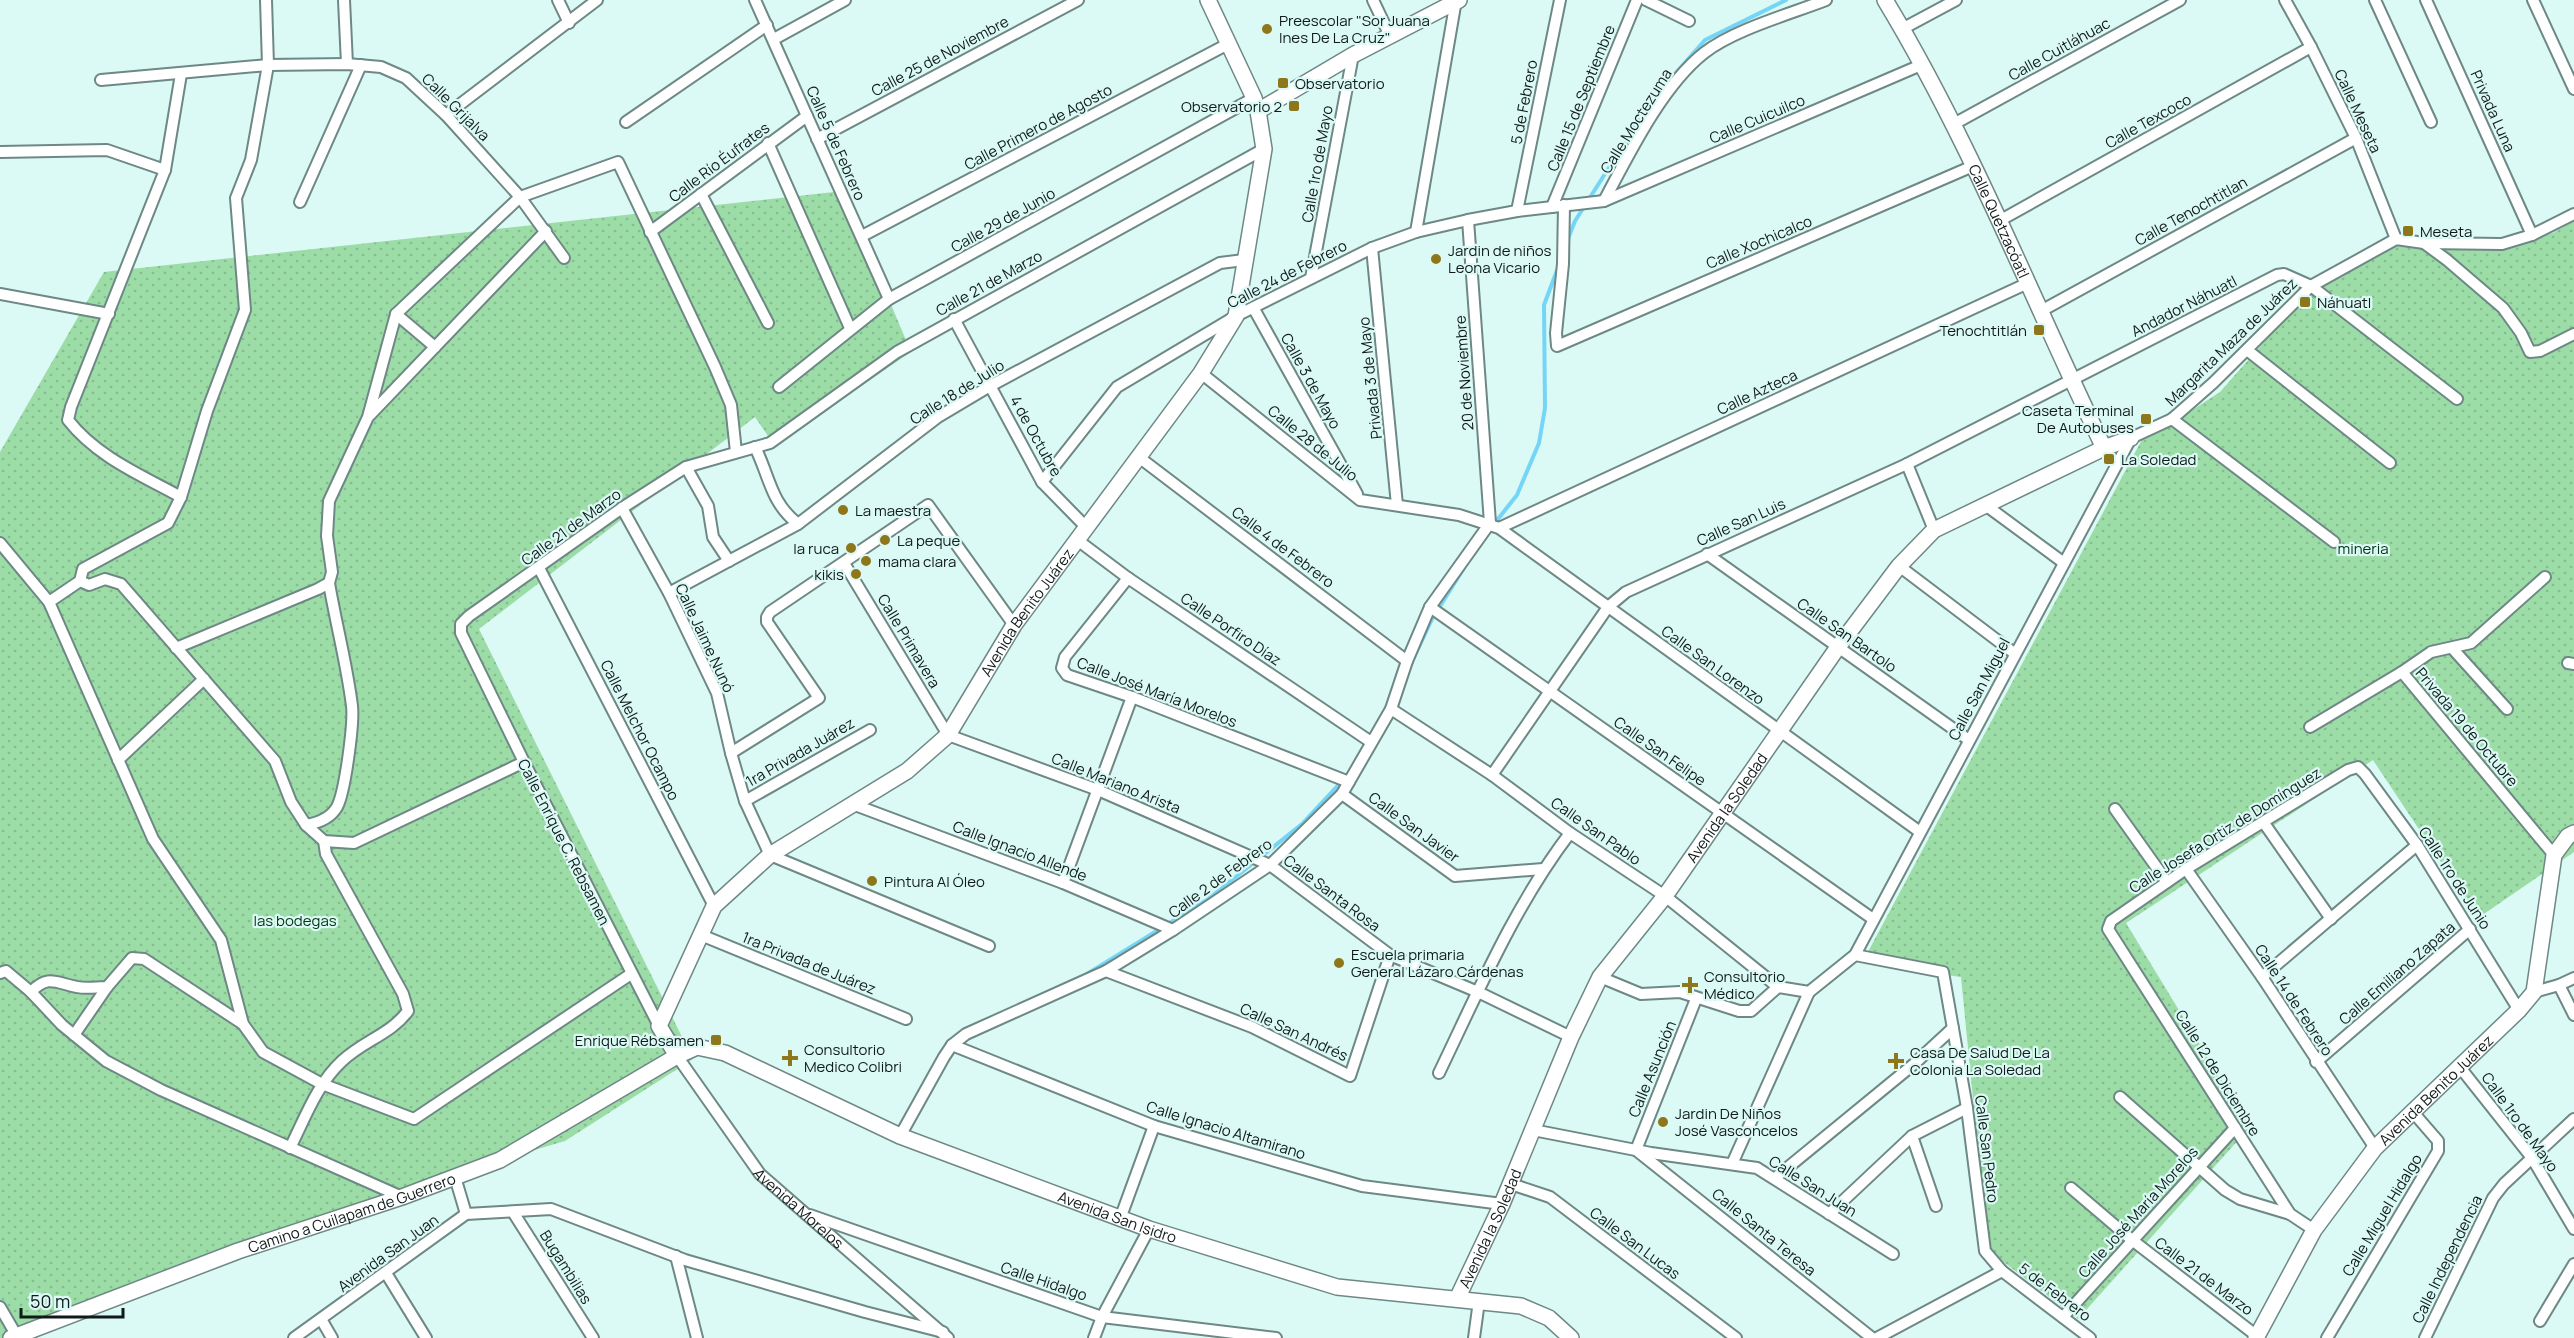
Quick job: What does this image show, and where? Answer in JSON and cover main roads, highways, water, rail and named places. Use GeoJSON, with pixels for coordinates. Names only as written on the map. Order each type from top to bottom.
{"type":"FeatureCollection","features":[{"type":"Feature","properties":{"kind":"waterway"},"geometry":{"type":"LineString","coordinates":[[1567,241],[1575,221],[1652,100],[1705,40],[1786,0]]}},
{"type":"Feature","properties":{"kind":"waterway"},"geometry":{"type":"LineString","coordinates":[[1494,524],[1517,495],[1539,443],[1545,408],[1544,305],[1559,265]]}},
{"type":"Feature","properties":{"kind":"waterway"},"geometry":{"type":"LineString","coordinates":[[1410,666],[1432,619],[1464,568]]}},
{"type":"Feature","properties":{"kind":"waterway"},"geometry":{"type":"LineString","coordinates":[[1087,974],[1207,900],[1302,824],[1343,780]]}},
{"type":"Feature","properties":{"kind":"place","name":"Preescolar \"Sor Juana Ines De La Cruz\""},"geometry":{"type":"Point","coordinates":[1267,29]}},
{"type":"Feature","properties":{"kind":"place","name":"Observatorio"},"geometry":{"type":"Point","coordinates":[1283,83]}},
{"type":"Feature","properties":{"kind":"place","name":"Observatorio 2"},"geometry":{"type":"Point","coordinates":[1294,106]}},
{"type":"Feature","properties":{"kind":"place","name":"Meseta"},"geometry":{"type":"Point","coordinates":[2408,231]}},
{"type":"Feature","properties":{"kind":"place","name":"Jardin de niños Leona Vicario"},"geometry":{"type":"Point","coordinates":[1436,259]}},
{"type":"Feature","properties":{"kind":"place","name":"Náhuatl"},"geometry":{"type":"Point","coordinates":[2305,302]}},
{"type":"Feature","properties":{"kind":"place","name":"Tenochtitlán"},"geometry":{"type":"Point","coordinates":[2039,330]}},
{"type":"Feature","properties":{"kind":"place","name":"Caseta Terminal De Autobuses"},"geometry":{"type":"Point","coordinates":[2146,419]}},
{"type":"Feature","properties":{"kind":"place","name":"La Soledad"},"geometry":{"type":"Point","coordinates":[2109,459]}},
{"type":"Feature","properties":{"kind":"place","name":"La maestra"},"geometry":{"type":"Point","coordinates":[843,510]}},
{"type":"Feature","properties":{"kind":"place","name":"La peque"},"geometry":{"type":"Point","coordinates":[885,540]}},
{"type":"Feature","properties":{"kind":"place","name":"la ruca"},"geometry":{"type":"Point","coordinates":[851,548]}},
{"type":"Feature","properties":{"kind":"place","name":"mama clara"},"geometry":{"type":"Point","coordinates":[866,561]}},
{"type":"Feature","properties":{"kind":"place","name":"kikis"},"geometry":{"type":"Point","coordinates":[856,574]}},
{"type":"Feature","properties":{"kind":"place","name":"Pintura Al Óleo"},"geometry":{"type":"Point","coordinates":[872,881]}},
{"type":"Feature","properties":{"kind":"place","name":"Escuela primaria General Lázaro Cárdenas"},"geometry":{"type":"Point","coordinates":[1339,963]}},
{"type":"Feature","properties":{"kind":"place","name":"Consultorio Médico"},"geometry":{"type":"Point","coordinates":[1690,985]}},
{"type":"Feature","properties":{"kind":"place","name":"Enrique Rébsamen"},"geometry":{"type":"Point","coordinates":[716,1040]}},
{"type":"Feature","properties":{"kind":"place","name":"Consultorio Medico Colibri"},"geometry":{"type":"Point","coordinates":[790,1058]}},
{"type":"Feature","properties":{"kind":"place","name":"Casa De Salud De La Colonia La Soledad"},"geometry":{"type":"Point","coordinates":[1896,1061]}},
{"type":"Feature","properties":{"kind":"place","name":"Jardin De Niños José Vasconcelos"},"geometry":{"type":"Point","coordinates":[1663,1122]}},
{"type":"Feature","properties":{"kind":"park label","name":"mineria"},"geometry":{"type":"Point","coordinates":[2363,548]}},
{"type":"Feature","properties":{"kind":"park label","name":"las bodegas"},"geometry":{"type":"Point","coordinates":[295,920]}}]}
